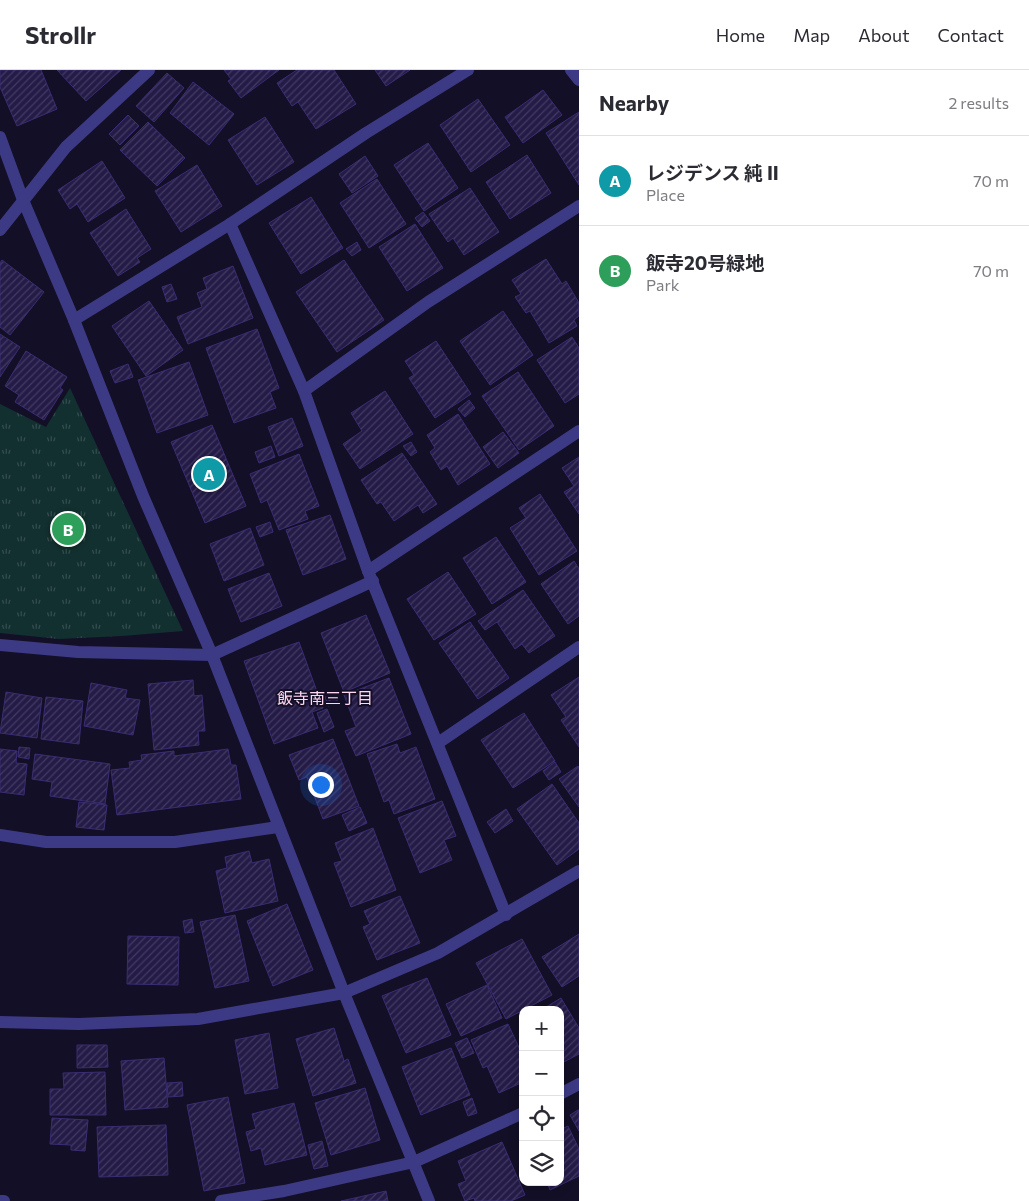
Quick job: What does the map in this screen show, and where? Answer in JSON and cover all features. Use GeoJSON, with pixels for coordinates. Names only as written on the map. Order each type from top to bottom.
{"type":"FeatureCollection","features":[{"type":"Feature","properties":{"kind":"street"},"geometry":{"type":"LineString","coordinates":[[0,230],[66,147],[149,70]]}},
{"type":"Feature","properties":{"kind":"street"},"geometry":{"type":"LineString","coordinates":[[74,320],[230,224],[366,133],[468,70]]}},
{"type":"Feature","properties":{"kind":"street"},"geometry":{"type":"LineString","coordinates":[[571,70],[579,80]]}},
{"type":"Feature","properties":{"kind":"street"},"geometry":{"type":"LineString","coordinates":[[0,137],[23,200],[74,320],[143,496],[212,655],[278,827],[429,1201]]}},
{"type":"Feature","properties":{"kind":"street"},"geometry":{"type":"LineString","coordinates":[[304,391],[428,302],[579,206]]}},
{"type":"Feature","properties":{"kind":"street"},"geometry":{"type":"LineString","coordinates":[[230,224],[304,391],[370,576],[506,915]]}},
{"type":"Feature","properties":{"kind":"street"},"geometry":{"type":"LineString","coordinates":[[0,645],[78,652],[212,655],[370,576],[579,431]]}},
{"type":"Feature","properties":{"kind":"street"},"geometry":{"type":"LineString","coordinates":[[438,743],[579,647]]}},
{"type":"Feature","properties":{"kind":"street"},"geometry":{"type":"LineString","coordinates":[[0,836],[46,842],[175,842],[278,827]]}},
{"type":"Feature","properties":{"kind":"street"},"geometry":{"type":"LineString","coordinates":[[0,1022],[80,1024],[198,1019],[344,993],[438,953],[579,872]]}},
{"type":"Feature","properties":{"kind":"street"},"geometry":{"type":"LineString","coordinates":[[564,1092],[579,1084]]}},
{"type":"Feature","properties":{"kind":"street"},"geometry":{"type":"LineString","coordinates":[[221,1201],[284,1191],[414,1162],[519,1115]]}},
{"type":"Feature","properties":{"kind":"green space"},"geometry":{"type":"Polygon","coordinates":[[[70,388],[183,631],[59,639],[0,633],[0,404],[46,427],[70,388]]]}},
{"type":"Feature","properties":{"kind":"building"},"geometry":{"type":"Polygon","coordinates":[[[0,70],[41,70],[57,109],[17,126],[0,87],[0,70]]]}},
{"type":"Feature","properties":{"kind":"building"},"geometry":{"type":"Polygon","coordinates":[[[57,70],[121,70],[86,101],[57,70]]]}},
{"type":"Feature","properties":{"kind":"building"},"geometry":{"type":"Polygon","coordinates":[[[224,70],[279,70],[241,98],[228,81],[231,79],[224,70]]]}},
{"type":"Feature","properties":{"kind":"building"},"geometry":{"type":"Polygon","coordinates":[[[297,70],[334,70],[356,104],[316,129],[298,102],[292,106],[277,83],[297,70]]]}},
{"type":"Feature","properties":{"kind":"building"},"geometry":{"type":"Polygon","coordinates":[[[375,70],[410,70],[386,86],[375,70]]]}},
{"type":"Feature","properties":{"kind":"building"},"geometry":{"type":"Polygon","coordinates":[[[167,73],[184,88],[154,122],[136,106],[167,73]]]}},
{"type":"Feature","properties":{"kind":"building"},"geometry":{"type":"Polygon","coordinates":[[[193,82],[234,114],[209,145],[170,113],[193,82]]]}},
{"type":"Feature","properties":{"kind":"building"},"geometry":{"type":"Polygon","coordinates":[[[543,90],[562,115],[523,143],[505,117],[543,90]]]}},
{"type":"Feature","properties":{"kind":"building"},"geometry":{"type":"Polygon","coordinates":[[[478,99],[510,145],[471,172],[440,125],[478,99]]]}},
{"type":"Feature","properties":{"kind":"building"},"geometry":{"type":"Polygon","coordinates":[[[579,112],[579,185],[546,133],[579,112]]]}},
{"type":"Feature","properties":{"kind":"building"},"geometry":{"type":"Polygon","coordinates":[[[128,115],[139,126],[120,145],[109,134],[128,115]]]}},
{"type":"Feature","properties":{"kind":"building"},"geometry":{"type":"Polygon","coordinates":[[[265,117],[294,162],[257,185],[228,140],[265,117]]]}},
{"type":"Feature","properties":{"kind":"building"},"geometry":{"type":"Polygon","coordinates":[[[148,122],[185,158],[157,186],[120,150],[148,122]]]}},
{"type":"Feature","properties":{"kind":"building"},"geometry":{"type":"Polygon","coordinates":[[[428,143],[458,188],[424,211],[394,165],[428,143]]]}},
{"type":"Feature","properties":{"kind":"building"},"geometry":{"type":"Polygon","coordinates":[[[527,155],[551,193],[510,219],[486,182],[527,155]]]}},
{"type":"Feature","properties":{"kind":"building"},"geometry":{"type":"Polygon","coordinates":[[[365,156],[378,176],[352,193],[339,174],[365,156]]]}},
{"type":"Feature","properties":{"kind":"building"},"geometry":{"type":"Polygon","coordinates":[[[102,161],[125,198],[88,222],[77,204],[70,209],[58,190],[102,161]]]}},
{"type":"Feature","properties":{"kind":"building"},"geometry":{"type":"Polygon","coordinates":[[[197,165],[222,206],[181,232],[155,191],[197,165]]]}},
{"type":"Feature","properties":{"kind":"building"},"geometry":{"type":"Polygon","coordinates":[[[377,179],[406,224],[369,248],[340,203],[377,179]]]}},
{"type":"Feature","properties":{"kind":"building"},"geometry":{"type":"Polygon","coordinates":[[[470,188],[499,232],[464,255],[453,238],[448,242],[429,214],[470,188]]]}},
{"type":"Feature","properties":{"kind":"building"},"geometry":{"type":"Polygon","coordinates":[[[311,197],[343,248],[301,274],[269,223],[311,197]]]}},
{"type":"Feature","properties":{"kind":"building"},"geometry":{"type":"Polygon","coordinates":[[[126,209],[151,249],[137,258],[140,262],[118,276],[90,233],[126,209]]]}},
{"type":"Feature","properties":{"kind":"building"},"geometry":{"type":"Polygon","coordinates":[[[423,212],[430,221],[422,227],[415,218],[423,212]]]}},
{"type":"Feature","properties":{"kind":"building"},"geometry":{"type":"Polygon","coordinates":[[[415,224],[443,268],[407,291],[379,247],[415,224]]]}},
{"type":"Feature","properties":{"kind":"building"},"geometry":{"type":"Polygon","coordinates":[[[357,242],[361,250],[352,256],[346,249],[357,242]]]}},
{"type":"Feature","properties":{"kind":"building"},"geometry":{"type":"Polygon","coordinates":[[[546,259],[562,284],[566,281],[579,303],[579,316],[574,320],[577,326],[549,343],[530,311],[526,313],[515,297],[521,294],[512,280],[546,259]]]}},
{"type":"Feature","properties":{"kind":"building"},"geometry":{"type":"Polygon","coordinates":[[[2,260],[44,292],[10,335],[0,327],[0,263],[2,260]]]}},
{"type":"Feature","properties":{"kind":"building"},"geometry":{"type":"Polygon","coordinates":[[[344,260],[384,320],[337,352],[296,292],[344,260]]]}},
{"type":"Feature","properties":{"kind":"building"},"geometry":{"type":"Polygon","coordinates":[[[233,266],[253,318],[188,344],[177,317],[202,307],[197,293],[207,289],[203,278],[233,266]]]}},
{"type":"Feature","properties":{"kind":"building"},"geometry":{"type":"Polygon","coordinates":[[[171,284],[177,299],[167,302],[162,287],[171,284]]]}},
{"type":"Feature","properties":{"kind":"building"},"geometry":{"type":"Polygon","coordinates":[[[149,301],[183,350],[146,376],[112,326],[149,301]]]}},
{"type":"Feature","properties":{"kind":"building"},"geometry":{"type":"Polygon","coordinates":[[[503,311],[533,355],[490,385],[460,341],[503,311]]]}},
{"type":"Feature","properties":{"kind":"building"},"geometry":{"type":"Polygon","coordinates":[[[257,329],[279,388],[270,392],[276,408],[234,423],[206,348],[257,329]]]}},
{"type":"Feature","properties":{"kind":"building"},"geometry":{"type":"Polygon","coordinates":[[[0,334],[20,347],[0,377],[0,334]]]}},
{"type":"Feature","properties":{"kind":"building"},"geometry":{"type":"Polygon","coordinates":[[[572,337],[579,348],[579,394],[565,403],[537,360],[572,337]]]}},
{"type":"Feature","properties":{"kind":"building"},"geometry":{"type":"Polygon","coordinates":[[[436,341],[471,394],[435,418],[409,378],[414,375],[405,361],[436,341]]]}},
{"type":"Feature","properties":{"kind":"building"},"geometry":{"type":"Polygon","coordinates":[[[26,351],[67,377],[60,388],[63,390],[44,420],[15,402],[19,395],[5,386],[26,351]]]}},
{"type":"Feature","properties":{"kind":"building"},"geometry":{"type":"Polygon","coordinates":[[[189,362],[208,415],[157,433],[138,380],[189,362]]]}},
{"type":"Feature","properties":{"kind":"building"},"geometry":{"type":"Polygon","coordinates":[[[128,364],[133,377],[115,383],[110,371],[128,364]]]}},
{"type":"Feature","properties":{"kind":"building"},"geometry":{"type":"Polygon","coordinates":[[[518,372],[554,426],[519,450],[482,396],[518,372]]]}},
{"type":"Feature","properties":{"kind":"building"},"geometry":{"type":"Polygon","coordinates":[[[385,391],[413,434],[360,469],[343,444],[362,431],[351,413],[385,391]]]}},
{"type":"Feature","properties":{"kind":"building"},"geometry":{"type":"Polygon","coordinates":[[[469,400],[475,408],[465,417],[458,409],[469,400]]]}},
{"type":"Feature","properties":{"kind":"building"},"geometry":{"type":"Polygon","coordinates":[[[458,414],[490,464],[458,485],[447,466],[441,470],[430,452],[435,448],[427,435],[458,414]]]}},
{"type":"Feature","properties":{"kind":"building"},"geometry":{"type":"Polygon","coordinates":[[[292,418],[303,446],[279,456],[268,427],[292,418]]]}},
{"type":"Feature","properties":{"kind":"building"},"geometry":{"type":"Polygon","coordinates":[[[212,425],[246,506],[205,523],[171,442],[212,425]]]}},
{"type":"Feature","properties":{"kind":"building"},"geometry":{"type":"Polygon","coordinates":[[[503,432],[519,453],[498,468],[483,447],[503,432]]]}},
{"type":"Feature","properties":{"kind":"building"},"geometry":{"type":"Polygon","coordinates":[[[411,442],[417,452],[411,456],[403,446],[411,442]]]}},
{"type":"Feature","properties":{"kind":"building"},"geometry":{"type":"Polygon","coordinates":[[[271,446],[275,457],[259,463],[255,452],[271,446]]]}},
{"type":"Feature","properties":{"kind":"building"},"geometry":{"type":"Polygon","coordinates":[[[402,453],[437,504],[423,513],[418,505],[394,521],[381,502],[377,504],[361,480],[402,453]]]}},
{"type":"Feature","properties":{"kind":"building"},"geometry":{"type":"Polygon","coordinates":[[[299,454],[319,506],[305,511],[308,519],[279,530],[267,500],[261,503],[250,474],[299,454]]]}},
{"type":"Feature","properties":{"kind":"building"},"geometry":{"type":"Polygon","coordinates":[[[579,457],[579,514],[564,492],[574,486],[562,468],[579,457]]]}},
{"type":"Feature","properties":{"kind":"building"},"geometry":{"type":"Polygon","coordinates":[[[540,494],[577,551],[539,575],[510,528],[526,518],[519,508],[540,494]]]}},
{"type":"Feature","properties":{"kind":"building"},"geometry":{"type":"Polygon","coordinates":[[[330,515],[346,559],[303,575],[286,530],[330,515]]]}},
{"type":"Feature","properties":{"kind":"building"},"geometry":{"type":"Polygon","coordinates":[[[270,522],[273,532],[260,537],[256,527],[270,522]]]}},
{"type":"Feature","properties":{"kind":"building"},"geometry":{"type":"Polygon","coordinates":[[[250,528],[264,565],[224,581],[210,544],[250,528]]]}},
{"type":"Feature","properties":{"kind":"building"},"geometry":{"type":"Polygon","coordinates":[[[496,537],[526,582],[492,604],[463,558],[496,537]]]}},
{"type":"Feature","properties":{"kind":"building"},"geometry":{"type":"Polygon","coordinates":[[[574,561],[579,569],[579,616],[568,624],[541,584],[574,561]]]}},
{"type":"Feature","properties":{"kind":"building"},"geometry":{"type":"Polygon","coordinates":[[[448,572],[476,614],[434,640],[407,599],[448,572]]]}},
{"type":"Feature","properties":{"kind":"building"},"geometry":{"type":"Polygon","coordinates":[[[269,573],[282,606],[241,622],[228,589],[269,573]]]}},
{"type":"Feature","properties":{"kind":"building"},"geometry":{"type":"Polygon","coordinates":[[[523,590],[555,636],[529,653],[522,644],[515,649],[497,622],[485,630],[478,621],[523,590]]]}},
{"type":"Feature","properties":{"kind":"building"},"geometry":{"type":"Polygon","coordinates":[[[366,615],[390,673],[344,692],[321,633],[366,615]]]}},
{"type":"Feature","properties":{"kind":"building"},"geometry":{"type":"Polygon","coordinates":[[[470,622],[509,678],[478,699],[439,643],[470,622]]]}},
{"type":"Feature","properties":{"kind":"building"},"geometry":{"type":"Polygon","coordinates":[[[299,642],[323,708],[312,712],[318,728],[274,744],[244,661],[299,642]]]}},
{"type":"Feature","properties":{"kind":"building"},"geometry":{"type":"Polygon","coordinates":[[[579,677],[579,747],[561,720],[566,717],[551,695],[579,677]]]}},
{"type":"Feature","properties":{"kind":"building"},"geometry":{"type":"Polygon","coordinates":[[[389,678],[411,734],[356,756],[345,731],[356,727],[344,695],[389,678]]]}},
{"type":"Feature","properties":{"kind":"building"},"geometry":{"type":"Polygon","coordinates":[[[193,680],[194,696],[202,695],[205,731],[198,731],[199,745],[154,750],[148,684],[193,680]]]}},
{"type":"Feature","properties":{"kind":"building"},"geometry":{"type":"Polygon","coordinates":[[[91,683],[127,690],[125,698],[140,700],[133,735],[84,726],[91,683]]]}},
{"type":"Feature","properties":{"kind":"building"},"geometry":{"type":"Polygon","coordinates":[[[6,692],[42,698],[37,738],[0,733],[6,692]]]}},
{"type":"Feature","properties":{"kind":"building"},"geometry":{"type":"Polygon","coordinates":[[[334,694],[338,702],[328,706],[325,697],[334,694]]]}},
{"type":"Feature","properties":{"kind":"building"},"geometry":{"type":"Polygon","coordinates":[[[46,697],[83,701],[79,744],[41,739],[46,697]]]}},
{"type":"Feature","properties":{"kind":"building"},"geometry":{"type":"Polygon","coordinates":[[[327,709],[334,727],[324,732],[317,713],[327,709]]]}},
{"type":"Feature","properties":{"kind":"building"},"geometry":{"type":"Polygon","coordinates":[[[524,713],[555,761],[513,788],[481,740],[524,713]]]}},
{"type":"Feature","properties":{"kind":"building"},"geometry":{"type":"Polygon","coordinates":[[[333,739],[359,806],[323,819],[307,777],[299,780],[289,755],[333,739]]]}},
{"type":"Feature","properties":{"kind":"building"},"geometry":{"type":"Polygon","coordinates":[[[397,744],[400,753],[416,747],[435,799],[394,814],[389,800],[384,802],[367,754],[397,744]]]}},
{"type":"Feature","properties":{"kind":"building"},"geometry":{"type":"Polygon","coordinates":[[[19,747],[30,748],[29,759],[18,757],[19,747]]]}},
{"type":"Feature","properties":{"kind":"building"},"geometry":{"type":"Polygon","coordinates":[[[0,749],[17,751],[16,763],[27,764],[24,795],[0,792],[0,749]]]}},
{"type":"Feature","properties":{"kind":"building"},"geometry":{"type":"Polygon","coordinates":[[[228,749],[231,765],[236,765],[241,799],[117,815],[111,770],[130,768],[129,762],[142,760],[141,755],[174,751],[174,756],[228,749]]]}},
{"type":"Feature","properties":{"kind":"building"},"geometry":{"type":"Polygon","coordinates":[[[35,754],[110,764],[105,804],[50,796],[52,782],[32,779],[35,754]]]}},
{"type":"Feature","properties":{"kind":"building"},"geometry":{"type":"Polygon","coordinates":[[[555,762],[561,772],[549,780],[543,771],[555,762]]]}},
{"type":"Feature","properties":{"kind":"building"},"geometry":{"type":"Polygon","coordinates":[[[579,767],[579,807],[559,779],[579,767]]]}},
{"type":"Feature","properties":{"kind":"building"},"geometry":{"type":"Polygon","coordinates":[[[552,784],[579,823],[579,849],[557,865],[517,809],[552,784]]]}},
{"type":"Feature","properties":{"kind":"building"},"geometry":{"type":"Polygon","coordinates":[[[442,801],[456,836],[444,840],[452,860],[420,873],[398,818],[442,801]]]}},
{"type":"Feature","properties":{"kind":"building"},"geometry":{"type":"Polygon","coordinates":[[[79,802],[107,805],[104,830],[76,827],[79,802]]]}},
{"type":"Feature","properties":{"kind":"building"},"geometry":{"type":"Polygon","coordinates":[[[360,807],[367,823],[349,831],[342,815],[360,807]]]}},
{"type":"Feature","properties":{"kind":"building"},"geometry":{"type":"Polygon","coordinates":[[[506,809],[513,821],[495,833],[487,822],[506,809]]]}},
{"type":"Feature","properties":{"kind":"building"},"geometry":{"type":"Polygon","coordinates":[[[373,828],[396,890],[351,907],[334,863],[342,861],[335,843],[373,828]]]}},
{"type":"Feature","properties":{"kind":"building"},"geometry":{"type":"Polygon","coordinates":[[[249,851],[252,863],[269,859],[278,901],[225,913],[216,871],[227,868],[225,857],[249,851]]]}},
{"type":"Feature","properties":{"kind":"building"},"geometry":{"type":"Polygon","coordinates":[[[400,896],[420,943],[377,960],[363,927],[370,924],[364,911],[400,896]]]}},
{"type":"Feature","properties":{"kind":"building"},"geometry":{"type":"Polygon","coordinates":[[[287,904],[313,970],[273,986],[247,921],[287,904]]]}},
{"type":"Feature","properties":{"kind":"building"},"geometry":{"type":"Polygon","coordinates":[[[235,915],[249,981],[215,988],[200,922],[235,915]]]}},
{"type":"Feature","properties":{"kind":"building"},"geometry":{"type":"Polygon","coordinates":[[[192,919],[194,932],[185,933],[183,921],[192,919]]]}},
{"type":"Feature","properties":{"kind":"building"},"geometry":{"type":"Polygon","coordinates":[[[579,934],[579,976],[562,987],[542,957],[579,934]]]}},
{"type":"Feature","properties":{"kind":"building"},"geometry":{"type":"Polygon","coordinates":[[[128,936],[179,937],[178,985],[127,984],[128,936]]]}},
{"type":"Feature","properties":{"kind":"building"},"geometry":{"type":"Polygon","coordinates":[[[522,939],[552,995],[531,1006],[519,1006],[519,1012],[506,1019],[476,963],[522,939]]]}},
{"type":"Feature","properties":{"kind":"building"},"geometry":{"type":"Polygon","coordinates":[[[427,978],[451,1035],[406,1053],[382,996],[427,978]]]}},
{"type":"Feature","properties":{"kind":"building"},"geometry":{"type":"Polygon","coordinates":[[[487,985],[502,1018],[461,1036],[446,1004],[487,985]]]}},
{"type":"Feature","properties":{"kind":"building"},"geometry":{"type":"Polygon","coordinates":[[[561,998],[579,1028],[579,1054],[564,1062],[564,1006],[548,1006],[561,998]]]}},
{"type":"Feature","properties":{"kind":"building"},"geometry":{"type":"Polygon","coordinates":[[[508,1024],[519,1047],[519,1084],[499,1093],[487,1066],[483,1068],[471,1040],[508,1024]]]}},
{"type":"Feature","properties":{"kind":"building"},"geometry":{"type":"Polygon","coordinates":[[[334,1028],[344,1061],[348,1059],[356,1083],[313,1096],[296,1039],[334,1028]]]}},
{"type":"Feature","properties":{"kind":"building"},"geometry":{"type":"Polygon","coordinates":[[[269,1033],[278,1088],[245,1094],[235,1040],[269,1033]]]}},
{"type":"Feature","properties":{"kind":"building"},"geometry":{"type":"Polygon","coordinates":[[[467,1038],[474,1053],[462,1058],[455,1043],[467,1038]]]}},
{"type":"Feature","properties":{"kind":"building"},"geometry":{"type":"Polygon","coordinates":[[[77,1045],[107,1045],[108,1067],[77,1068],[77,1045]]]}},
{"type":"Feature","properties":{"kind":"building"},"geometry":{"type":"Polygon","coordinates":[[[451,1048],[470,1095],[421,1115],[402,1067],[451,1048]]]}},
{"type":"Feature","properties":{"kind":"building"},"geometry":{"type":"Polygon","coordinates":[[[164,1058],[168,1107],[125,1110],[121,1061],[164,1058]]]}},
{"type":"Feature","properties":{"kind":"building"},"geometry":{"type":"Polygon","coordinates":[[[105,1072],[106,1115],[50,1115],[50,1089],[64,1089],[63,1073],[105,1072]]]}},
{"type":"Feature","properties":{"kind":"building"},"geometry":{"type":"Polygon","coordinates":[[[182,1082],[183,1096],[168,1097],[167,1083],[182,1082]]]}},
{"type":"Feature","properties":{"kind":"building"},"geometry":{"type":"Polygon","coordinates":[[[365,1088],[380,1140],[331,1155],[315,1103],[365,1088]]]}},
{"type":"Feature","properties":{"kind":"building"},"geometry":{"type":"Polygon","coordinates":[[[228,1097],[245,1183],[204,1191],[187,1105],[228,1097]]]}},
{"type":"Feature","properties":{"kind":"building"},"geometry":{"type":"Polygon","coordinates":[[[472,1098],[477,1113],[468,1116],[463,1102],[472,1098]]]}},
{"type":"Feature","properties":{"kind":"building"},"geometry":{"type":"Polygon","coordinates":[[[294,1103],[307,1155],[265,1165],[261,1148],[251,1151],[246,1132],[256,1129],[252,1114],[294,1103]]]}},
{"type":"Feature","properties":{"kind":"building"},"geometry":{"type":"Polygon","coordinates":[[[579,1110],[579,1131],[570,1115],[579,1110]]]}},
{"type":"Feature","properties":{"kind":"building"},"geometry":{"type":"Polygon","coordinates":[[[52,1118],[88,1120],[85,1151],[71,1150],[71,1145],[50,1144],[52,1118]]]}},
{"type":"Feature","properties":{"kind":"building"},"geometry":{"type":"Polygon","coordinates":[[[166,1125],[168,1175],[99,1177],[97,1127],[166,1125]]]}},
{"type":"Feature","properties":{"kind":"building"},"geometry":{"type":"Polygon","coordinates":[[[568,1126],[579,1149],[579,1176],[564,1183],[564,1141],[564,1128],[568,1126]]]}},
{"type":"Feature","properties":{"kind":"building"},"geometry":{"type":"Polygon","coordinates":[[[322,1141],[328,1166],[314,1169],[308,1145],[322,1141]]]}},
{"type":"Feature","properties":{"kind":"building"},"geometry":{"type":"Polygon","coordinates":[[[502,1142],[519,1181],[519,1186],[521,1186],[525,1195],[511,1201],[475,1201],[474,1198],[465,1201],[458,1184],[466,1181],[458,1161],[502,1142]]]}},
{"type":"Feature","properties":{"kind":"building"},"geometry":{"type":"Polygon","coordinates":[[[548,1186],[558,1186],[550,1190],[548,1186]]]}},
{"type":"Feature","properties":{"kind":"building"},"geometry":{"type":"Polygon","coordinates":[[[386,1191],[388,1201],[341,1201],[386,1191]]]}},
{"type":"Feature","properties":{"kind":"place","name":"レジデンス 純 II"},"geometry":{"type":"Point","coordinates":[209,474]}},
{"type":"Feature","properties":{"kind":"place","name":"飯寺20号緑地"},"geometry":{"type":"Point","coordinates":[68,529]}},
{"type":"Feature","properties":{"kind":"district","name":"飯寺南三丁目"},"geometry":{"type":"Point","coordinates":[325,698]}}]}
